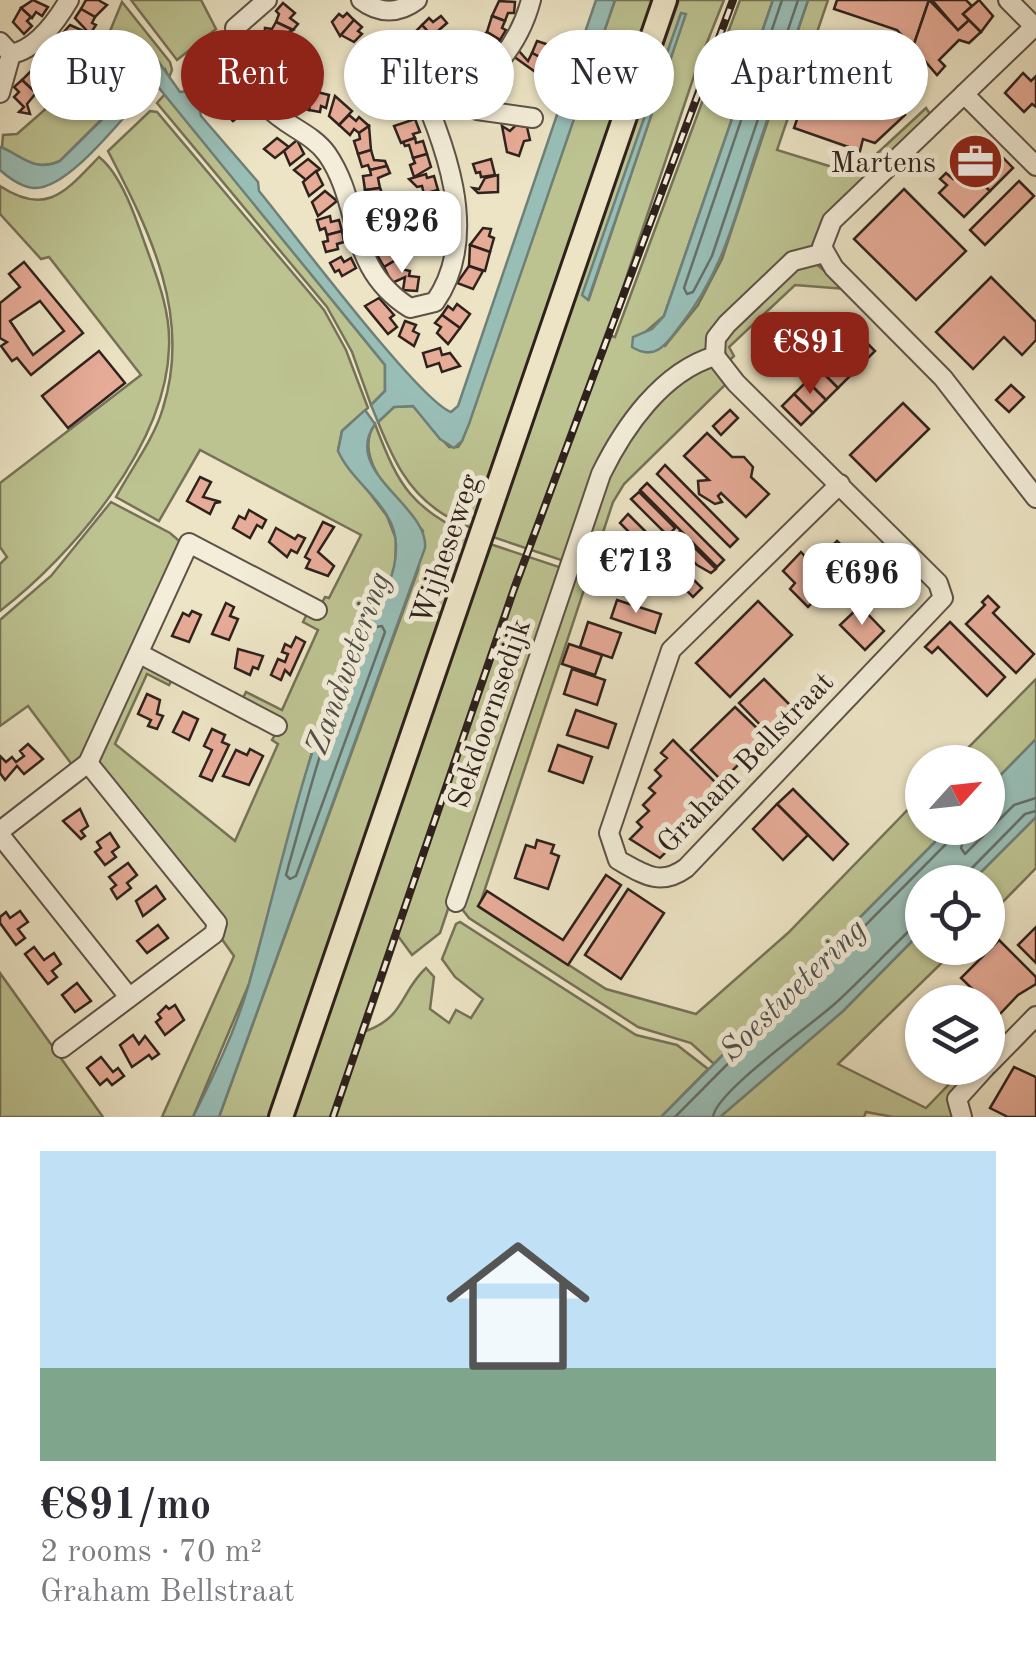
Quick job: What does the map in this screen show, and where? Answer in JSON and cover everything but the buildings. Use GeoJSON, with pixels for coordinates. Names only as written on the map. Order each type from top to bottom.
{"type":"FeatureCollection","features":[{"type":"Feature","properties":{"kind":"main road","name":"Wijheseweg"},"geometry":{"type":"LineString","coordinates":[[281,1117],[664,0]]}},
{"type":"Feature","properties":{"kind":"street"},"geometry":{"type":"LineString","coordinates":[[0,93],[6,48],[16,54],[40,37],[69,0]]}},
{"type":"Feature","properties":{"kind":"street"},"geometry":{"type":"LineString","coordinates":[[267,0],[236,28],[236,38],[252,62],[259,92],[269,108],[312,137],[329,157],[342,186],[360,249],[393,297],[410,308],[435,302],[441,293],[460,232],[433,120]]}},
{"type":"Feature","properties":{"kind":"street"},"geometry":{"type":"LineString","coordinates":[[362,0],[382,11],[407,8],[417,0]]}},
{"type":"Feature","properties":{"kind":"street"},"geometry":{"type":"LineString","coordinates":[[514,42],[531,0]]}},
{"type":"Feature","properties":{"kind":"street"},"geometry":{"type":"LineString","coordinates":[[1008,0],[1035,26],[832,221],[823,238],[824,253],[834,268],[943,378],[1036,498]]}},
{"type":"Feature","properties":{"kind":"street"},"geometry":{"type":"LineString","coordinates":[[964,94],[1036,166]]}},
{"type":"Feature","properties":{"kind":"street"},"geometry":{"type":"LineString","coordinates":[[514,115],[532,118]]}},
{"type":"Feature","properties":{"kind":"street"},"geometry":{"type":"LineString","coordinates":[[714,356],[714,344],[721,330],[793,261],[824,253]]}},
{"type":"Feature","properties":{"kind":"street","name":"Graham Bellstraat"},"geometry":{"type":"LineString","coordinates":[[714,356],[728,375],[840,484],[938,582],[941,603],[832,710],[686,868],[670,878],[652,879],[618,860],[609,833],[671,650],[840,484]]}},
{"type":"Feature","properties":{"kind":"street","name":"Sekdoornsedijk"},"geometry":{"type":"LineString","coordinates":[[456,902],[601,474],[618,441],[643,408],[676,378],[714,356]]}},
{"type":"Feature","properties":{"kind":"street"},"geometry":{"type":"LineString","coordinates":[[130,997],[0,833],[88,764],[189,542],[317,610]]}},
{"type":"Feature","properties":{"kind":"street"},"geometry":{"type":"LineString","coordinates":[[140,654],[278,726]]}},
{"type":"Feature","properties":{"kind":"street"},"geometry":{"type":"LineString","coordinates":[[62,1048],[214,934],[217,923],[88,764]]}},
{"type":"Feature","properties":{"kind":"street"},"geometry":{"type":"LineString","coordinates":[[1005,1047],[1036,1016]]}},
{"type":"Feature","properties":{"kind":"street"},"geometry":{"type":"LineString","coordinates":[[962,1117],[957,1099],[968,1085]]}},
{"type":"Feature","properties":{"kind":"green space"},"geometry":{"type":"Polygon","coordinates":[[[131,0],[201,0],[216,29],[181,30],[181,57],[177,60],[161,39],[161,30],[154,30],[131,0]]]}},
{"type":"Feature","properties":{"kind":"green space"},"geometry":{"type":"Polygon","coordinates":[[[615,0],[653,0],[646,30],[605,30],[615,0]]]}},
{"type":"Feature","properties":{"kind":"green space"},"geometry":{"type":"Polygon","coordinates":[[[679,0],[724,0],[712,30],[694,30],[694,76],[607,335],[615,337],[695,120],[732,120],[664,316],[642,335],[665,346],[698,305],[722,259],[768,120],[787,120],[777,150],[855,174],[913,120],[924,120],[822,220],[812,246],[707,353],[640,408],[564,561],[487,535],[636,120],[644,120],[583,295],[589,299],[650,120],[674,120],[674,48],[685,15],[681,14],[674,34],[674,30],[668,30],[679,0]]]}},
{"type":"Feature","properties":{"kind":"green space"},"geometry":{"type":"Polygon","coordinates":[[[740,0],[773,0],[763,30],[729,30],[740,0]]]}},
{"type":"Feature","properties":{"kind":"green space"},"geometry":{"type":"Polygon","coordinates":[[[808,0],[828,0],[818,30],[798,30],[808,0]]]}},
{"type":"Feature","properties":{"kind":"green space"},"geometry":{"type":"Polygon","coordinates":[[[122,2],[144,30],[110,30],[122,2]]]}},
{"type":"Feature","properties":{"kind":"green space"},"geometry":{"type":"Polygon","coordinates":[[[161,51],[170,62],[169,78],[165,69],[161,71],[161,51]]]}},
{"type":"Feature","properties":{"kind":"green space"},"geometry":{"type":"Polygon","coordinates":[[[165,94],[181,114],[181,120],[186,120],[385,365],[385,391],[371,405],[352,352],[327,307],[161,108],[165,94]]]}},
{"type":"Feature","properties":{"kind":"green space"},"geometry":{"type":"Polygon","coordinates":[[[161,117],[324,310],[346,350],[368,408],[342,431],[338,451],[387,516],[396,539],[395,571],[349,652],[312,752],[249,984],[193,1117],[162,1117],[234,956],[97,766],[97,757],[142,663],[173,678],[169,685],[147,674],[115,744],[235,841],[278,744],[272,740],[280,726],[241,702],[246,692],[282,710],[318,630],[303,622],[309,610],[317,613],[325,597],[329,598],[361,535],[200,450],[159,521],[116,497],[163,408],[173,340],[162,275],[152,244],[108,151],[141,120],[161,120],[161,117]]]}},
{"type":"Feature","properties":{"kind":"green space"},"geometry":{"type":"Polygon","coordinates":[[[33,120],[101,120],[60,161],[51,164],[36,164],[2,147],[3,135],[17,134],[33,120]]]}},
{"type":"Feature","properties":{"kind":"green space"},"geometry":{"type":"Polygon","coordinates":[[[573,120],[615,120],[476,531],[444,515],[418,494],[396,461],[378,422],[394,407],[413,406],[449,447],[458,447],[573,120]]]}},
{"type":"Feature","properties":{"kind":"green space"},"geometry":{"type":"Polygon","coordinates":[[[99,157],[127,197],[162,295],[169,335],[164,385],[152,422],[111,495],[57,560],[0,611],[0,564],[7,557],[0,547],[0,483],[141,375],[49,257],[41,259],[0,214],[0,186],[31,199],[55,196],[99,157]]]}},
{"type":"Feature","properties":{"kind":"green space"},"geometry":{"type":"Polygon","coordinates":[[[815,263],[846,289],[795,285],[729,347],[734,356],[726,364],[724,340],[796,266],[815,263]]]}},
{"type":"Feature","properties":{"kind":"green space"},"geometry":{"type":"Polygon","coordinates":[[[709,363],[726,384],[624,484],[613,502],[479,907],[606,989],[696,1014],[788,933],[905,813],[905,845],[932,845],[912,865],[905,865],[905,872],[714,1064],[691,1043],[638,1027],[469,918],[462,909],[463,896],[606,471],[651,410],[709,363]]]}},
{"type":"Feature","properties":{"kind":"green space"},"geometry":{"type":"Polygon","coordinates":[[[375,424],[392,465],[410,494],[435,516],[474,538],[276,1117],[219,1117],[418,570],[423,531],[373,466],[369,438],[375,424]]]}},
{"type":"Feature","properties":{"kind":"green space"},"geometry":{"type":"Polygon","coordinates":[[[111,502],[170,533],[184,545],[76,770],[28,706],[0,726],[0,620],[51,576],[111,502]]]}},
{"type":"Feature","properties":{"kind":"green space"},"geometry":{"type":"Polygon","coordinates":[[[484,542],[562,568],[440,933],[412,955],[398,936],[366,1031],[388,1019],[426,968],[434,977],[430,1009],[449,1023],[456,1010],[471,1018],[483,999],[455,977],[442,959],[460,922],[636,1035],[677,1045],[708,1069],[661,1117],[289,1117],[484,542]]]}},
{"type":"Feature","properties":{"kind":"green space"},"geometry":{"type":"Polygon","coordinates":[[[1036,679],[1036,739],[1005,771],[1005,745],[971,745],[1036,679]]]}},
{"type":"Feature","properties":{"kind":"green space"},"geometry":{"type":"Polygon","coordinates":[[[1036,817],[1036,868],[1005,900],[1005,865],[988,865],[1036,817]]]}},
{"type":"Feature","properties":{"kind":"green space"},"geometry":{"type":"Polygon","coordinates":[[[905,948],[905,965],[940,965],[919,985],[905,985],[905,999],[838,1064],[926,1108],[948,1085],[957,1085],[950,1095],[952,1117],[893,1117],[866,1112],[864,1117],[720,1117],[843,1011],[905,948]]]}},
{"type":"Feature","properties":{"kind":"green space"},"geometry":{"type":"Polygon","coordinates":[[[0,973],[103,1117],[0,1117],[0,973]]]}},
{"type":"Feature","properties":{"kind":"water"},"geometry":{"type":"Polygon","coordinates":[[[596,0],[615,0],[605,30],[586,30],[596,0]]]}},
{"type":"Feature","properties":{"kind":"water"},"geometry":{"type":"Polygon","coordinates":[[[773,0],[808,0],[798,30],[763,30],[773,0]]]}},
{"type":"Feature","properties":{"kind":"water"},"geometry":{"type":"Polygon","coordinates":[[[681,13],[686,14],[674,49],[674,33],[681,13]]]}},
{"type":"Feature","properties":{"kind":"water"},"geometry":{"type":"Polygon","coordinates":[[[161,65],[180,92],[181,115],[161,90],[161,65]]]}},
{"type":"Feature","properties":{"kind":"water"},"geometry":{"type":"Polygon","coordinates":[[[102,120],[122,120],[80,164],[48,185],[34,188],[11,179],[0,170],[0,147],[35,164],[60,161],[102,120]]]}},
{"type":"Feature","properties":{"kind":"water"},"geometry":{"type":"Polygon","coordinates":[[[185,120],[204,120],[258,182],[259,191],[384,347],[435,401],[451,412],[458,406],[555,120],[574,120],[469,424],[462,441],[454,448],[440,439],[413,406],[394,407],[378,422],[371,405],[385,391],[385,365],[185,120]]]}},
{"type":"Feature","properties":{"kind":"water"},"geometry":{"type":"Polygon","coordinates":[[[643,120],[650,120],[588,300],[582,295],[643,120]]]}},
{"type":"Feature","properties":{"kind":"water"},"geometry":{"type":"Polygon","coordinates":[[[732,120],[768,120],[727,242],[695,305],[660,348],[648,352],[632,347],[633,337],[652,329],[664,316],[732,120]]]}},
{"type":"Feature","properties":{"kind":"water","name":"Zandwetering"},"geometry":{"type":"Polygon","coordinates":[[[365,410],[375,424],[368,441],[369,458],[414,518],[423,533],[425,548],[219,1117],[193,1117],[244,1001],[317,736],[355,642],[385,590],[395,562],[396,546],[389,519],[338,451],[342,431],[365,410]]]}},
{"type":"Feature","properties":{"kind":"water"},"geometry":{"type":"Polygon","coordinates":[[[1036,739],[1036,817],[988,865],[912,865],[932,845],[1005,845],[1005,771],[1036,739]]]}},
{"type":"Feature","properties":{"kind":"water","name":"Soestwetering"},"geometry":{"type":"Polygon","coordinates":[[[905,872],[905,948],[843,1011],[720,1117],[661,1117],[905,872]]]}},
{"type":"Feature","properties":{"kind":"railway"},"geometry":{"type":"LineString","coordinates":[[333,1117],[514,589],[733,0]]}},
{"type":"Feature","properties":{"kind":"place","name":"Martens"},"geometry":{"type":"Point","coordinates":[975,162]}}]}
